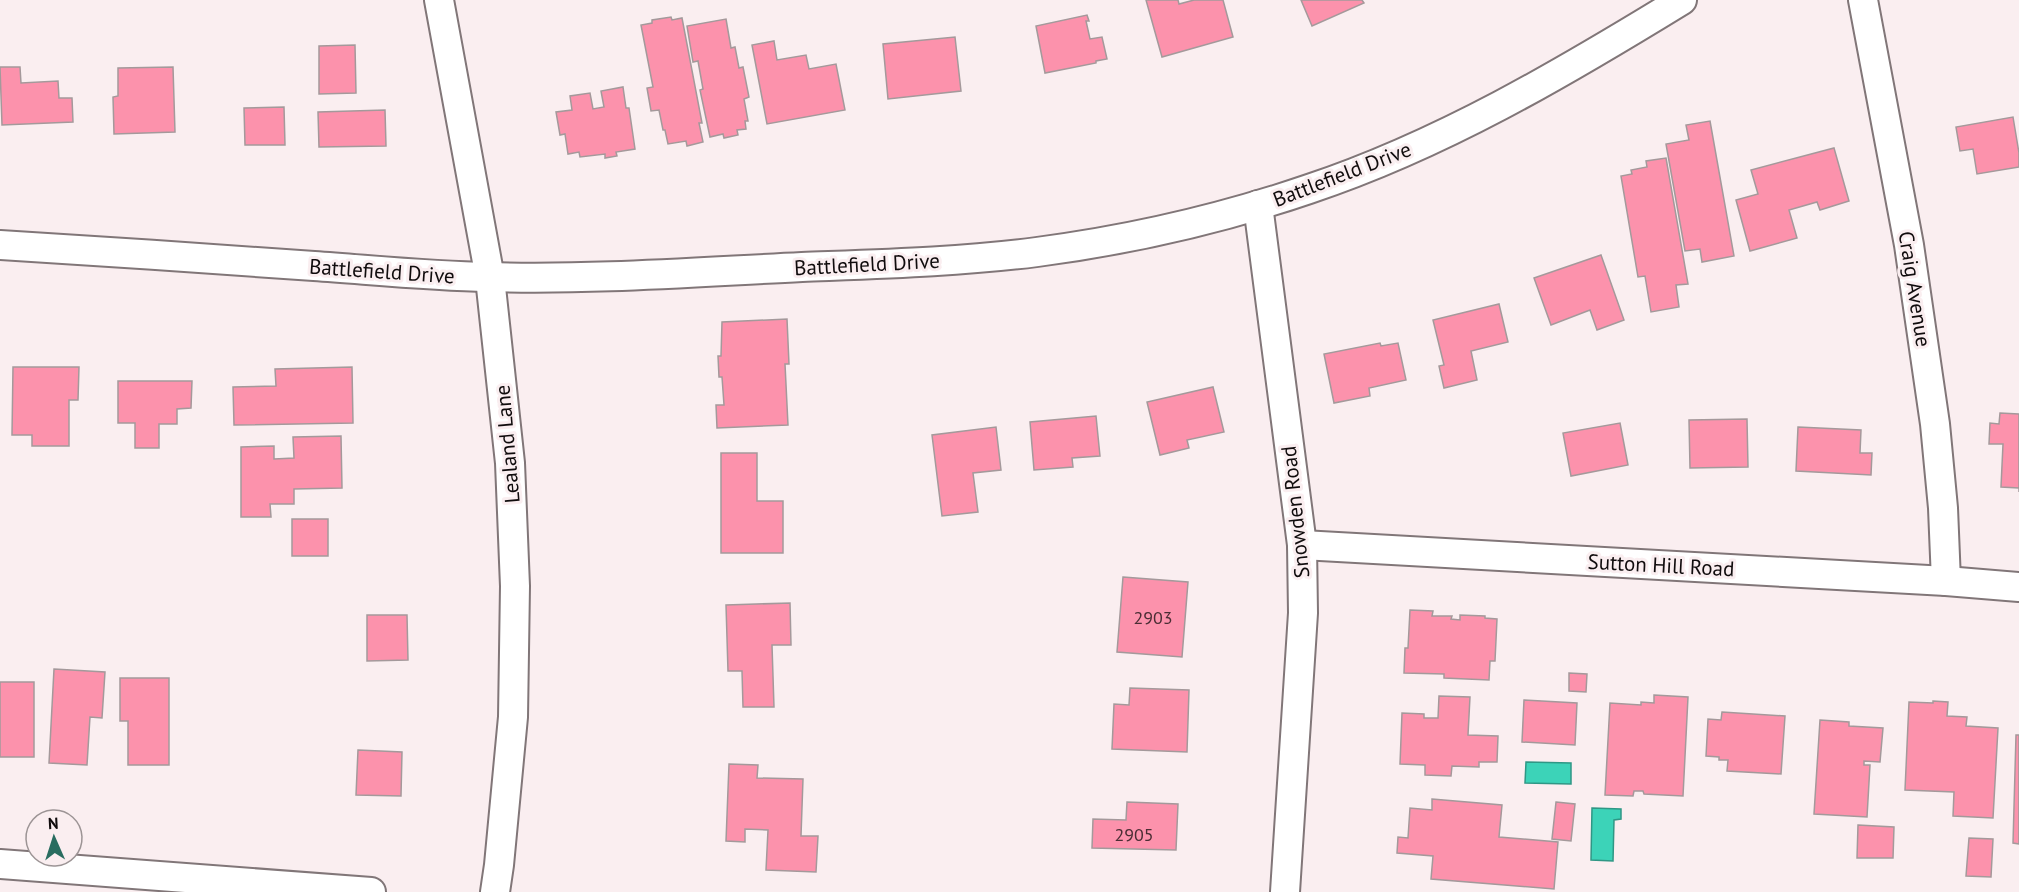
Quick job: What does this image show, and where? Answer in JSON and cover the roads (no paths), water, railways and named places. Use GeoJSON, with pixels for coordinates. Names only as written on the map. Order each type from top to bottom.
{"type":"FeatureCollection","features":[{"type":"Feature","properties":{"kind":"street","name":"Lealand Lane"},"geometry":{"type":"LineString","coordinates":[[439,0],[490,278],[510,463],[515,585],[513,717],[495,892]]}},
{"type":"Feature","properties":{"kind":"street","name":"Battlefield Drive"},"geometry":{"type":"LineString","coordinates":[[0,245],[490,278],[601,277],[914,262],[1062,248],[1134,236],[1258,205],[1347,176],[1452,129],[1541,84],[1682,0]]}},
{"type":"Feature","properties":{"kind":"street","name":"Craig Avenue"},"geometry":{"type":"LineString","coordinates":[[1863,0],[1909,245],[1933,413],[1943,508],[1946,581]]}},
{"type":"Feature","properties":{"kind":"street","name":"Snowden Road"},"geometry":{"type":"LineString","coordinates":[[1258,205],[1302,545],[1303,613],[1285,892]]}},
{"type":"Feature","properties":{"kind":"street","name":"Sutton Hill Road"},"geometry":{"type":"LineString","coordinates":[[1302,545],[2019,587]]}},
{"type":"Feature","properties":{"kind":"street"},"geometry":{"type":"LineString","coordinates":[[0,864],[371,892]]}}]}
